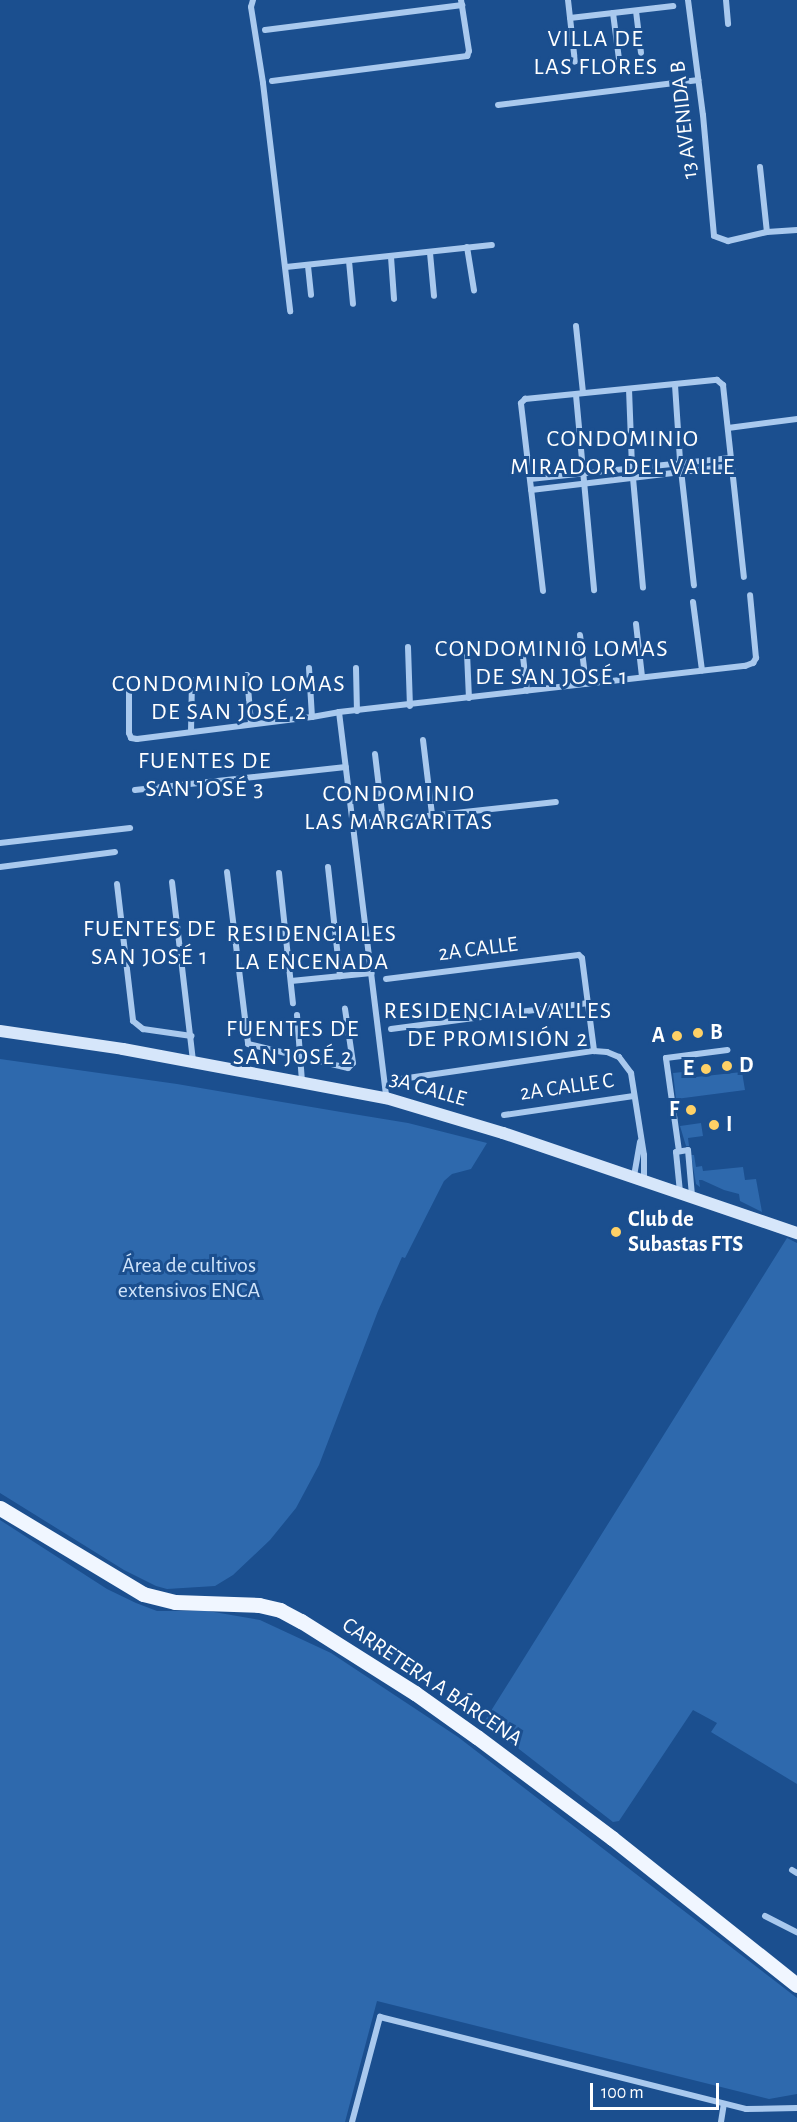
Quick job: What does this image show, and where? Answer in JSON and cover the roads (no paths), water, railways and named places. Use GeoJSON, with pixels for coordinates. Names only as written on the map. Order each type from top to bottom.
{"type":"FeatureCollection","features":[{"type":"Feature","properties":{"kind":"main road","name":"3A CALLE"},"geometry":{"type":"LineString","coordinates":[[0,1031],[193,1061],[386,1098],[639,1178],[797,1233]]}},
{"type":"Feature","properties":{"kind":"main road","name":"CARRETERA A BÁRCENA"},"geometry":{"type":"LineString","coordinates":[[0,1508],[143,1594],[175,1602],[259,1605],[280,1610],[301,1621],[415,1693],[477,1737],[612,1838],[797,1985]]}},
{"type":"Feature","properties":{"kind":"street"},"geometry":{"type":"LineString","coordinates":[[253,0],[251,7],[290,311]]}},
{"type":"Feature","properties":{"kind":"street"},"geometry":{"type":"LineString","coordinates":[[568,0],[575,62]]}},
{"type":"Feature","properties":{"kind":"street"},"geometry":{"type":"LineString","coordinates":[[659,0],[659,8]]}},
{"type":"Feature","properties":{"kind":"street","name":"13 AVENIDA B"},"geometry":{"type":"LineString","coordinates":[[688,0],[714,236],[728,241],[768,232]]}},
{"type":"Feature","properties":{"kind":"street"},"geometry":{"type":"LineString","coordinates":[[726,0],[728,24]]}},
{"type":"Feature","properties":{"kind":"street"},"geometry":{"type":"LineString","coordinates":[[265,30],[462,3],[469,51],[467,56],[272,81]]}},
{"type":"Feature","properties":{"kind":"street"},"geometry":{"type":"LineString","coordinates":[[570,18],[673,6]]}},
{"type":"Feature","properties":{"kind":"street"},"geometry":{"type":"LineString","coordinates":[[636,11],[641,53]]}},
{"type":"Feature","properties":{"kind":"street"},"geometry":{"type":"LineString","coordinates":[[613,13],[619,59]]}},
{"type":"Feature","properties":{"kind":"street"},"geometry":{"type":"LineString","coordinates":[[498,105],[698,80]]}},
{"type":"Feature","properties":{"kind":"street"},"geometry":{"type":"LineString","coordinates":[[760,167],[768,232],[797,230]]}},
{"type":"Feature","properties":{"kind":"street"},"geometry":{"type":"LineString","coordinates":[[286,267],[430,253],[492,244]]}},
{"type":"Feature","properties":{"kind":"street"},"geometry":{"type":"LineString","coordinates":[[467,247],[474,291]]}},
{"type":"Feature","properties":{"kind":"street"},"geometry":{"type":"LineString","coordinates":[[430,253],[434,296]]}},
{"type":"Feature","properties":{"kind":"street"},"geometry":{"type":"LineString","coordinates":[[391,257],[394,299]]}},
{"type":"Feature","properties":{"kind":"street"},"geometry":{"type":"LineString","coordinates":[[349,261],[353,304]]}},
{"type":"Feature","properties":{"kind":"street"},"geometry":{"type":"LineString","coordinates":[[308,266],[311,295]]}},
{"type":"Feature","properties":{"kind":"street"},"geometry":{"type":"LineString","coordinates":[[576,326],[582,474],[594,590]]}},
{"type":"Feature","properties":{"kind":"street"},"geometry":{"type":"LineString","coordinates":[[543,591],[520,408],[525,399],[717,380],[723,385],[744,577]]}},
{"type":"Feature","properties":{"kind":"street"},"geometry":{"type":"LineString","coordinates":[[675,385],[680,461],[694,585]]}},
{"type":"Feature","properties":{"kind":"street"},"geometry":{"type":"LineString","coordinates":[[629,389],[632,468],[643,588]]}},
{"type":"Feature","properties":{"kind":"street"},"geometry":{"type":"LineString","coordinates":[[728,428],[797,419]]}},
{"type":"Feature","properties":{"kind":"street"},"geometry":{"type":"LineString","coordinates":[[530,479],[680,461],[731,458]]}},
{"type":"Feature","properties":{"kind":"street"},"geometry":{"type":"LineString","coordinates":[[531,490],[732,466]]}},
{"type":"Feature","properties":{"kind":"street"},"geometry":{"type":"LineString","coordinates":[[129,687],[131,738],[312,717],[339,711],[410,706],[745,666],[753,663],[756,658],[750,595]]}},
{"type":"Feature","properties":{"kind":"street"},"geometry":{"type":"LineString","coordinates":[[693,602],[702,670]]}},
{"type":"Feature","properties":{"kind":"street"},"geometry":{"type":"LineString","coordinates":[[636,624],[642,677]]}},
{"type":"Feature","properties":{"kind":"street"},"geometry":{"type":"LineString","coordinates":[[580,635],[586,684]]}},
{"type":"Feature","properties":{"kind":"street"},"geometry":{"type":"LineString","coordinates":[[408,647],[410,706]]}},
{"type":"Feature","properties":{"kind":"street"},"geometry":{"type":"LineString","coordinates":[[522,648],[527,691]]}},
{"type":"Feature","properties":{"kind":"street"},"geometry":{"type":"LineString","coordinates":[[467,653],[469,698]]}},
{"type":"Feature","properties":{"kind":"street"},"geometry":{"type":"LineString","coordinates":[[309,668],[312,717]]}},
{"type":"Feature","properties":{"kind":"street"},"geometry":{"type":"LineString","coordinates":[[356,668],[357,711]]}},
{"type":"Feature","properties":{"kind":"street"},"geometry":{"type":"LineString","coordinates":[[247,675],[251,724]]}},
{"type":"Feature","properties":{"kind":"street"},"geometry":{"type":"LineString","coordinates":[[190,732],[192,680]]}},
{"type":"Feature","properties":{"kind":"street"},"geometry":{"type":"LineString","coordinates":[[339,711],[386,1098]]}},
{"type":"Feature","properties":{"kind":"street"},"geometry":{"type":"LineString","coordinates":[[423,740],[432,814]]}},
{"type":"Feature","properties":{"kind":"street"},"geometry":{"type":"LineString","coordinates":[[375,754],[383,820]]}},
{"type":"Feature","properties":{"kind":"street"},"geometry":{"type":"LineString","coordinates":[[135,790],[346,767]]}},
{"type":"Feature","properties":{"kind":"street"},"geometry":{"type":"LineString","coordinates":[[354,824],[556,802]]}},
{"type":"Feature","properties":{"kind":"street"},"geometry":{"type":"LineString","coordinates":[[0,843],[130,828]]}},
{"type":"Feature","properties":{"kind":"street"},"geometry":{"type":"LineString","coordinates":[[0,867],[115,852]]}},
{"type":"Feature","properties":{"kind":"street"},"geometry":{"type":"LineString","coordinates":[[328,867],[340,976]]}},
{"type":"Feature","properties":{"kind":"street"},"geometry":{"type":"LineString","coordinates":[[227,872],[248,1044],[348,1068],[353,1063],[345,1009]]}},
{"type":"Feature","properties":{"kind":"street"},"geometry":{"type":"LineString","coordinates":[[279,873],[293,1003]]}},
{"type":"Feature","properties":{"kind":"street"},"geometry":{"type":"LineString","coordinates":[[172,882],[193,1061]]}},
{"type":"Feature","properties":{"kind":"street"},"geometry":{"type":"LineString","coordinates":[[117,884],[133,1021],[143,1029],[191,1036]]}},
{"type":"Feature","properties":{"kind":"street","name":"2A CALLE"},"geometry":{"type":"LineString","coordinates":[[386,979],[575,955],[582,958],[588,1003]]}},
{"type":"Feature","properties":{"kind":"street"},"geometry":{"type":"LineString","coordinates":[[291,981],[372,973]]}},
{"type":"Feature","properties":{"kind":"street"},"geometry":{"type":"LineString","coordinates":[[392,1029],[588,1003],[594,1051]]}},
{"type":"Feature","properties":{"kind":"street"},"geometry":{"type":"LineString","coordinates":[[297,1015],[302,1056],[302,1081]]}},
{"type":"Feature","properties":{"kind":"street"},"geometry":{"type":"LineString","coordinates":[[680,1192],[666,1058],[727,1050]]}},
{"type":"Feature","properties":{"kind":"street"},"geometry":{"type":"LineString","coordinates":[[401,1079],[594,1051],[607,1052],[626,1064],[631,1073],[641,1138],[639,1178]]}},
{"type":"Feature","properties":{"kind":"street","name":"2A CALLE C"},"geometry":{"type":"LineString","coordinates":[[504,1115],[634,1096]]}},
{"type":"Feature","properties":{"kind":"street"},"geometry":{"type":"LineString","coordinates":[[639,1178],[641,1138]]}},
{"type":"Feature","properties":{"kind":"street"},"geometry":{"type":"LineString","coordinates":[[677,1151],[688,1150],[692,1196]]}},
{"type":"Feature","properties":{"kind":"street"},"geometry":{"type":"LineString","coordinates":[[765,1916],[797,1932]]}},
{"type":"Feature","properties":{"kind":"street"},"geometry":{"type":"LineString","coordinates":[[352,2122],[380,2017],[746,2109],[795,2109]]}},
{"type":"Feature","properties":{"kind":"street"},"geometry":{"type":"LineString","coordinates":[[721,2122],[724,2104]]}},
{"type":"Feature","properties":{"kind":"place","name":"B"},"geometry":{"type":"Point","coordinates":[698,1033]}},
{"type":"Feature","properties":{"kind":"place","name":"A"},"geometry":{"type":"Point","coordinates":[677,1036]}},
{"type":"Feature","properties":{"kind":"place","name":"D"},"geometry":{"type":"Point","coordinates":[727,1066]}},
{"type":"Feature","properties":{"kind":"place","name":"E"},"geometry":{"type":"Point","coordinates":[706,1069]}},
{"type":"Feature","properties":{"kind":"place","name":"F"},"geometry":{"type":"Point","coordinates":[691,1110]}},
{"type":"Feature","properties":{"kind":"place","name":"I"},"geometry":{"type":"Point","coordinates":[714,1125]}},
{"type":"Feature","properties":{"kind":"place","name":"Club de Subastas FTS"},"geometry":{"type":"Point","coordinates":[616,1232]}},
{"type":"Feature","properties":{"kind":"district","name":"VILLA DE LAS FLORES"},"geometry":{"type":"Point","coordinates":[596,54]}},
{"type":"Feature","properties":{"kind":"district","name":"CONDOMINIO MIRADOR DEL VALLE"},"geometry":{"type":"Point","coordinates":[623,454]}},
{"type":"Feature","properties":{"kind":"district","name":"CONDOMINIO LOMAS DE SAN JOSÉ 1"},"geometry":{"type":"Point","coordinates":[552,664]}},
{"type":"Feature","properties":{"kind":"district","name":"CONDOMINIO LOMAS DE SAN JOSÉ 2"},"geometry":{"type":"Point","coordinates":[229,699]}},
{"type":"Feature","properties":{"kind":"district","name":"FUENTES DE SAN JOSÉ 3"},"geometry":{"type":"Point","coordinates":[205,776]}},
{"type":"Feature","properties":{"kind":"district","name":"CONDOMINIO LAS MARGARITAS"},"geometry":{"type":"Point","coordinates":[399,809]}},
{"type":"Feature","properties":{"kind":"district","name":"FUENTES DE SAN JOSÉ 1"},"geometry":{"type":"Point","coordinates":[150,944]}},
{"type":"Feature","properties":{"kind":"district","name":"RESIDENCIALES LA ENCENADA"},"geometry":{"type":"Point","coordinates":[312,949]}},
{"type":"Feature","properties":{"kind":"district","name":"RESIDENCIAL VALLES DE PROMISIÓN 2"},"geometry":{"type":"Point","coordinates":[498,1026]}},
{"type":"Feature","properties":{"kind":"district","name":"FUENTES DE SAN JOSÉ 2"},"geometry":{"type":"Point","coordinates":[293,1044]}},
{"type":"Feature","properties":{"kind":"park label","name":"Área de cultivos extensivos ENCA"},"geometry":{"type":"Point","coordinates":[189,1278]}}]}
